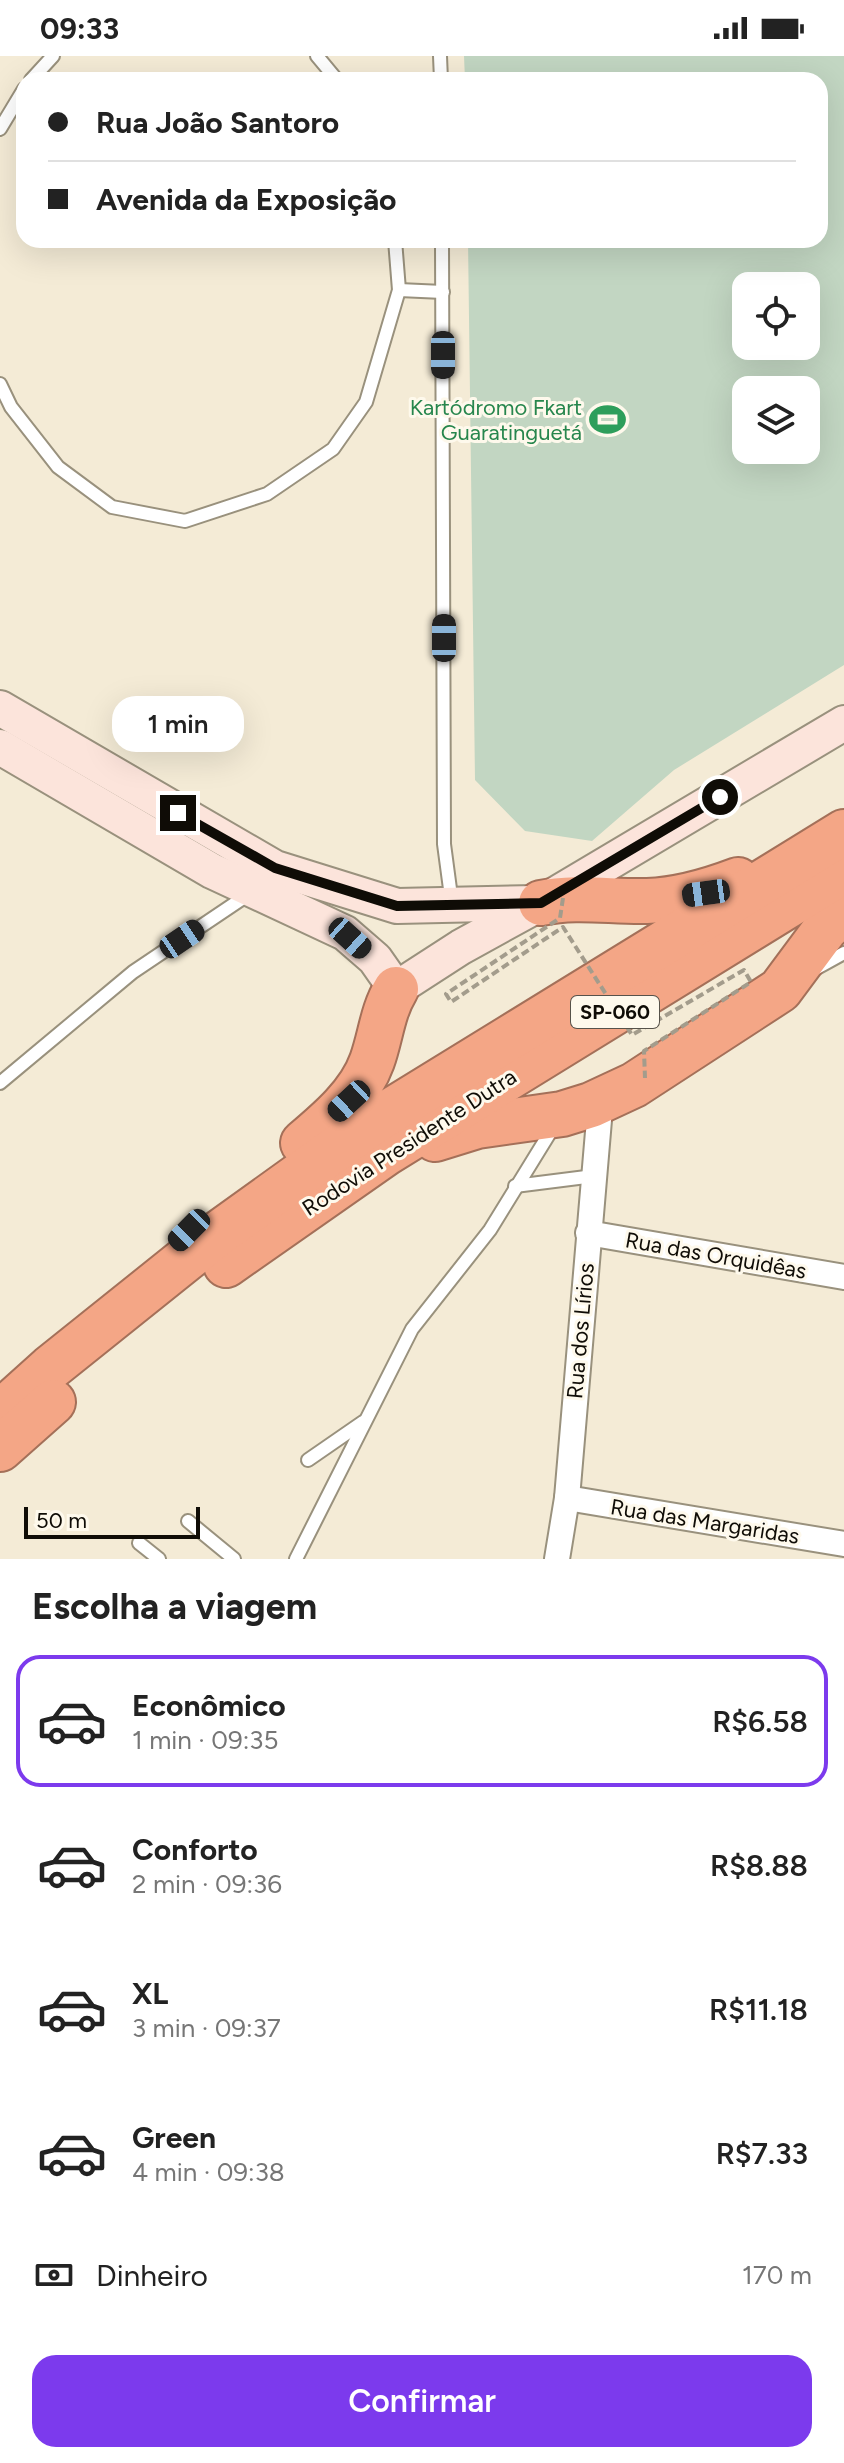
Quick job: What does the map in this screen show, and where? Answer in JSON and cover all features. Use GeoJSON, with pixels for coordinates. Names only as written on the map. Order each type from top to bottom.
{"type":"FeatureCollection","features":[{"type":"Feature","properties":{"kind":"highway"},"geometry":{"type":"LineString","coordinates":[[552,901],[649,901],[706,893],[835,850]]}},
{"type":"Feature","properties":{"kind":"highway","name":"Rodovia Presidente Dutra"},"geometry":{"type":"LineString","coordinates":[[0,1449],[68,1389],[217,1272],[386,1153],[835,850]]}},
{"type":"Feature","properties":{"kind":"highway","name":"Rodovia Presidente Dutra"},"geometry":{"type":"LineString","coordinates":[[0,1413],[50,1368],[216,1235],[376,1120],[835,850]]}},
{"type":"Feature","properties":{"kind":"highway"},"geometry":{"type":"LineString","coordinates":[[386,1153],[477,1126],[577,1109],[645,1078],[780,990],[826,928],[844,912]]}},
{"type":"Feature","properties":{"kind":"highway"},"geometry":{"type":"LineString","coordinates":[[50,1368],[189,1230],[305,1142],[349,1101],[371,1064],[385,1007],[396,989]]}},
{"type":"Feature","properties":{"kind":"main road"},"geometry":{"type":"LineString","coordinates":[[0,708],[265,879],[350,938],[375,959],[396,989],[461,947],[552,901],[844,723]]}},
{"type":"Feature","properties":{"kind":"main road"},"geometry":{"type":"LineString","coordinates":[[0,747],[167,845],[265,879],[391,904]]}},
{"type":"Feature","properties":{"kind":"main road"},"geometry":{"type":"LineString","coordinates":[[350,938],[352,922],[365,907],[552,901]]}},
{"type":"Feature","properties":{"kind":"street","name":"Rua dos Lírios"},"geometry":{"type":"LineString","coordinates":[[557,1559],[567,1498],[599,1120],[577,1109]]}},
{"type":"Feature","properties":{"kind":"street","name":"Rua das Orquidêas"},"geometry":{"type":"LineString","coordinates":[[588,1233],[844,1277]]}},
{"type":"Feature","properties":{"kind":"street","name":"Rua das Margaridas"},"geometry":{"type":"LineString","coordinates":[[567,1498],[844,1544]]}},
{"type":"Feature","properties":{"kind":"lane"},"geometry":{"type":"LineString","coordinates":[[38,72],[53,56]]}},
{"type":"Feature","properties":{"kind":"lane"},"geometry":{"type":"LineString","coordinates":[[317,56],[330,72]]}},
{"type":"Feature","properties":{"kind":"lane"},"geometry":{"type":"LineString","coordinates":[[0,129],[16,102]]}},
{"type":"Feature","properties":{"kind":"lane"},"geometry":{"type":"LineString","coordinates":[[0,384],[11,407],[58,467],[112,507],[185,521],[267,494],[333,449],[366,402],[399,290],[396,248]]}},
{"type":"Feature","properties":{"kind":"lane"},"geometry":{"type":"LineString","coordinates":[[442,248],[444,844],[452,905]]}},
{"type":"Feature","properties":{"kind":"lane"},"geometry":{"type":"LineString","coordinates":[[399,290],[443,292]]}},
{"type":"Feature","properties":{"kind":"lane"},"geometry":{"type":"LineString","coordinates":[[0,1083],[133,972],[265,879]]}},
{"type":"Feature","properties":{"kind":"lane"},"geometry":{"type":"LineString","coordinates":[[780,990],[844,953]]}},
{"type":"Feature","properties":{"kind":"lane"},"geometry":{"type":"LineString","coordinates":[[296,1559],[412,1329],[490,1230],[515,1186],[577,1109]]}},
{"type":"Feature","properties":{"kind":"lane"},"geometry":{"type":"LineString","coordinates":[[515,1186],[594,1176]]}},
{"type":"Feature","properties":{"kind":"lane"},"geometry":{"type":"LineString","coordinates":[[308,1460],[366,1420]]}},
{"type":"Feature","properties":{"kind":"lane"},"geometry":{"type":"LineString","coordinates":[[188,1521],[234,1559]]}},
{"type":"Feature","properties":{"kind":"lane"},"geometry":{"type":"LineString","coordinates":[[139,1543],[159,1559]]}},
{"type":"Feature","properties":{"kind":"path"},"geometry":{"type":"LineString","coordinates":[[552,901],[560,918],[446,994],[451,1002],[563,927],[632,1035],[744,970],[751,982],[644,1051],[645,1078]]}},
{"type":"Feature","properties":{"kind":"green space","name":"Kartódromo Fkart Guaratinguetá"},"geometry":{"type":"Polygon","coordinates":[[[464,56],[844,56],[844,665],[674,770],[592,841],[525,831],[475,780],[468,248],[828,248],[828,72],[465,72],[464,56]]]}},
{"type":"Feature","properties":{"kind":"place","name":"Kartódromo Fkart Guaratinguetá"},"geometry":{"type":"Point","coordinates":[608,420]}},
{"type":"Feature","properties":{"kind":"route"},"geometry":{"type":"LineString","coordinates":[[178,813],[275,868],[397,906],[541,903],[720,797]]}}]}
